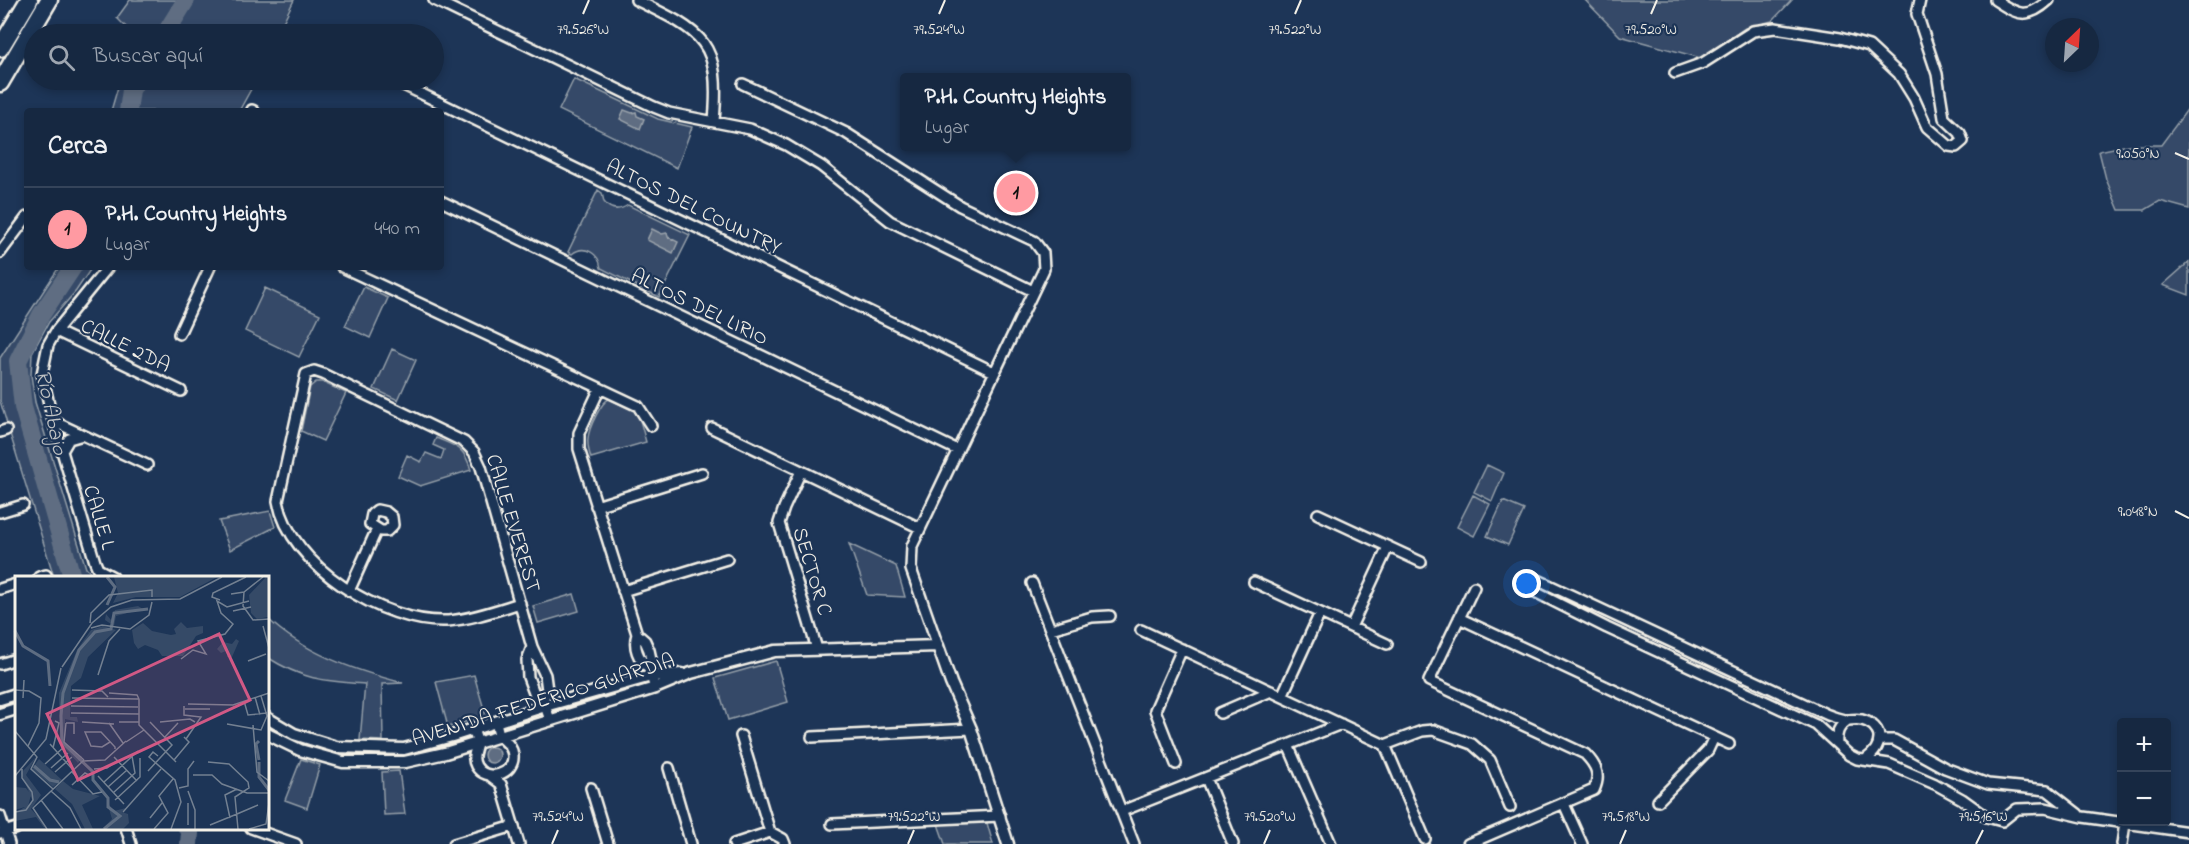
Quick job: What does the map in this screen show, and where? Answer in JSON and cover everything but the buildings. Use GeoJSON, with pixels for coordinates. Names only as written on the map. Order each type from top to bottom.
{"type":"FeatureCollection","features":[{"type":"Feature","properties":{"kind":"highway"},"geometry":{"type":"LineString","coordinates":[[0,48],[29,0]]}},
{"type":"Feature","properties":{"kind":"highway"},"geometry":{"type":"LineString","coordinates":[[36,24],[50,0]]}},
{"type":"Feature","properties":{"kind":"highway"},"geometry":{"type":"LineString","coordinates":[[0,83],[24,43]]}},
{"type":"Feature","properties":{"kind":"street"},"geometry":{"type":"LineString","coordinates":[[434,0],[654,107],[678,115],[750,129],[786,145],[821,166],[890,220],[1033,291]]}},
{"type":"Feature","properties":{"kind":"street"},"geometry":{"type":"LineString","coordinates":[[636,0],[687,26],[703,42],[715,67],[717,88],[714,121]]}},
{"type":"Feature","properties":{"kind":"street"},"geometry":{"type":"LineString","coordinates":[[1675,74],[1703,63],[1753,31],[1774,28],[1840,38],[1869,46],[1899,74],[1914,98],[1927,127],[1949,146],[1956,147],[1963,141],[1960,133],[1944,118],[1937,74],[1917,14],[1920,0]]}},
{"type":"Feature","properties":{"kind":"street"},"geometry":{"type":"LineString","coordinates":[[1995,0],[2010,10],[2023,14],[2038,10],[2049,0]]}},
{"type":"Feature","properties":{"kind":"street"},"geometry":{"type":"LineString","coordinates":[[743,84],[846,133],[960,207],[1034,241],[1043,253],[1044,269],[912,546],[911,569],[951,683],[971,729],[1008,844]]}},
{"type":"Feature","properties":{"kind":"street","name":"ALTOS DEL COUNTRY"},"geometry":{"type":"LineString","coordinates":[[414,90],[994,372]]}},
{"type":"Feature","properties":{"kind":"street","name":"ALTOS DEL LIRIO"},"geometry":{"type":"LineString","coordinates":[[444,202],[957,450]]}},
{"type":"Feature","properties":{"kind":"street"},"geometry":{"type":"LineString","coordinates":[[0,253],[24,221]]}},
{"type":"Feature","properties":{"kind":"street","name":"CALLE L"},"geometry":{"type":"LineString","coordinates":[[106,270],[56,331],[48,345],[42,374],[53,421],[95,562],[98,569],[111,576]]}},
{"type":"Feature","properties":{"kind":"street"},"geometry":{"type":"LineString","coordinates":[[179,334],[209,270]]}},
{"type":"Feature","properties":{"kind":"street"},"geometry":{"type":"LineString","coordinates":[[348,270],[638,406],[651,426]]}},
{"type":"Feature","properties":{"kind":"street","name":"CALLE 2DA"},"geometry":{"type":"LineString","coordinates":[[56,331],[181,391]]}},
{"type":"Feature","properties":{"kind":"street","name":"CALLE EVEREST"},"geometry":{"type":"LineString","coordinates":[[349,591],[302,550],[281,516],[278,501],[306,374],[314,371],[464,442],[474,452],[481,466],[532,647],[545,675],[547,690],[544,703]]}},
{"type":"Feature","properties":{"kind":"street"},"geometry":{"type":"LineString","coordinates":[[600,388],[579,433],[579,449],[637,634],[635,642],[637,652],[650,671],[655,688]]}},
{"type":"Feature","properties":{"kind":"street"},"geometry":{"type":"LineString","coordinates":[[53,421],[147,465]]}},
{"type":"Feature","properties":{"kind":"street"},"geometry":{"type":"LineString","coordinates":[[712,428],[920,528]]}},
{"type":"Feature","properties":{"kind":"street"},"geometry":{"type":"LineString","coordinates":[[62,451],[69,439],[75,435],[82,435]]}},
{"type":"Feature","properties":{"kind":"street","name":"SECTOR C"},"geometry":{"type":"LineString","coordinates":[[801,471],[779,523],[817,649]]}},
{"type":"Feature","properties":{"kind":"street"},"geometry":{"type":"LineString","coordinates":[[596,506],[702,473]]}},
{"type":"Feature","properties":{"kind":"street"},"geometry":{"type":"LineString","coordinates":[[0,512],[23,505]]}},
{"type":"Feature","properties":{"kind":"street"},"geometry":{"type":"LineString","coordinates":[[1318,514],[1421,562]]}},
{"type":"Feature","properties":{"kind":"street"},"geometry":{"type":"LineString","coordinates":[[377,529],[349,591],[380,607],[411,617],[447,621],[520,603]]}},
{"type":"Feature","properties":{"kind":"street"},"geometry":{"type":"LineString","coordinates":[[1351,627],[1388,547]]}},
{"type":"Feature","properties":{"kind":"street"},"geometry":{"type":"LineString","coordinates":[[622,591],[727,559]]}},
{"type":"Feature","properties":{"kind":"street"},"geometry":{"type":"LineString","coordinates":[[1866,759],[1877,750],[1880,740],[1878,731],[1864,720],[1828,716],[1532,577],[1527,588],[1680,663],[1816,725],[1849,755],[1857,759],[1889,764],[1935,784],[1962,798],[1987,817],[2002,821],[2017,808],[2040,808],[2117,822]]}},
{"type":"Feature","properties":{"kind":"street"},"geometry":{"type":"LineString","coordinates":[[1254,582],[1387,644]]}},
{"type":"Feature","properties":{"kind":"street"},"geometry":{"type":"LineString","coordinates":[[0,589],[15,584]]}},
{"type":"Feature","properties":{"kind":"street"},"geometry":{"type":"LineString","coordinates":[[1032,584],[1134,844]]}},
{"type":"Feature","properties":{"kind":"street"},"geometry":{"type":"LineString","coordinates":[[1468,844],[1594,790],[1598,783],[1598,773],[1594,763],[1585,754],[1429,681],[1474,587]]}},
{"type":"Feature","properties":{"kind":"street"},"geometry":{"type":"LineString","coordinates":[[1282,696],[1320,613]]}},
{"type":"Feature","properties":{"kind":"street"},"geometry":{"type":"LineString","coordinates":[[1607,628],[1611,615]]}},
{"type":"Feature","properties":{"kind":"street"},"geometry":{"type":"LineString","coordinates":[[1051,629],[1092,617],[1110,616]]}},
{"type":"Feature","properties":{"kind":"street"},"geometry":{"type":"LineString","coordinates":[[1459,618],[1729,744]]}},
{"type":"Feature","properties":{"kind":"street"},"geometry":{"type":"LineString","coordinates":[[1141,630],[1384,744],[1425,839]]}},
{"type":"Feature","properties":{"kind":"street","name":"AVENIDA FEDERICO GUARDIA"},"geometry":{"type":"LineString","coordinates":[[268,734],[315,755],[343,762],[405,762],[445,753],[655,688],[691,673],[775,651],[938,646]]}},
{"type":"Feature","properties":{"kind":"street","name":"CALLE EVEREST"},"geometry":{"type":"LineString","coordinates":[[532,647],[527,660],[528,677],[534,693],[544,703],[550,720]]}},
{"type":"Feature","properties":{"kind":"street"},"geometry":{"type":"LineString","coordinates":[[1176,764],[1155,710],[1182,649]]}},
{"type":"Feature","properties":{"kind":"street"},"geometry":{"type":"LineString","coordinates":[[1680,663],[1686,649]]}},
{"type":"Feature","properties":{"kind":"street"},"geometry":{"type":"LineString","coordinates":[[0,664],[15,659]]}},
{"type":"Feature","properties":{"kind":"street","name":"AVENIDA FEDERICO GUARDIA"},"geometry":{"type":"LineString","coordinates":[[268,719],[294,734],[336,747],[404,748],[496,722],[544,703],[650,671],[691,673]]}},
{"type":"Feature","properties":{"kind":"street"},"geometry":{"type":"LineString","coordinates":[[1754,697],[1761,683]]}},
{"type":"Feature","properties":{"kind":"street"},"geometry":{"type":"LineString","coordinates":[[1220,713],[1271,691]]}},
{"type":"Feature","properties":{"kind":"street"},"geometry":{"type":"LineString","coordinates":[[0,699],[15,694]]}},
{"type":"Feature","properties":{"kind":"street"},"geometry":{"type":"LineString","coordinates":[[0,714],[15,708]]}},
{"type":"Feature","properties":{"kind":"street"},"geometry":{"type":"LineString","coordinates":[[1311,710],[1324,730]]}},
{"type":"Feature","properties":{"kind":"street"},"geometry":{"type":"LineString","coordinates":[[1837,744],[1837,732],[1840,726],[1848,720]]}},
{"type":"Feature","properties":{"kind":"street"},"geometry":{"type":"LineString","coordinates":[[496,722],[500,735],[508,742],[513,753],[512,763],[501,784]]}},
{"type":"Feature","properties":{"kind":"street"},"geometry":{"type":"LineString","coordinates":[[1122,812],[1341,724]]}},
{"type":"Feature","properties":{"kind":"street"},"geometry":{"type":"LineString","coordinates":[[473,729],[477,742],[474,752],[476,766],[501,784],[519,844]]}},
{"type":"Feature","properties":{"kind":"street"},"geometry":{"type":"LineString","coordinates":[[812,737],[971,729]]}},
{"type":"Feature","properties":{"kind":"street"},"geometry":{"type":"LineString","coordinates":[[1384,744],[1422,731],[1433,730],[1472,744],[1490,760],[1510,807]]}},
{"type":"Feature","properties":{"kind":"street"},"geometry":{"type":"LineString","coordinates":[[741,736],[770,832],[783,839],[785,844]]}},
{"type":"Feature","properties":{"kind":"street"},"geometry":{"type":"LineString","coordinates":[[1658,801],[1708,750],[1714,737]]}},
{"type":"Feature","properties":{"kind":"street"},"geometry":{"type":"LineString","coordinates":[[1880,740],[1894,740],[1945,768],[1988,784],[2047,790],[2083,817]]}},
{"type":"Feature","properties":{"kind":"street"},"geometry":{"type":"LineString","coordinates":[[315,755],[319,743]]}},
{"type":"Feature","properties":{"kind":"street"},"geometry":{"type":"LineString","coordinates":[[1288,745],[1330,844]]}},
{"type":"Feature","properties":{"kind":"street"},"geometry":{"type":"LineString","coordinates":[[669,768],[691,844]]}},
{"type":"Feature","properties":{"kind":"street"},"geometry":{"type":"LineString","coordinates":[[489,775],[499,775],[507,771]]}},
{"type":"Feature","properties":{"kind":"street"},"geometry":{"type":"LineString","coordinates":[[1206,778],[1233,844]]}},
{"type":"Feature","properties":{"kind":"street"},"geometry":{"type":"LineString","coordinates":[[591,788],[608,844]]}},
{"type":"Feature","properties":{"kind":"street"},"geometry":{"type":"LineString","coordinates":[[2017,808],[2019,788]]}},
{"type":"Feature","properties":{"kind":"street"},"geometry":{"type":"LineString","coordinates":[[2040,808],[2044,800],[2041,789]]}},
{"type":"Feature","properties":{"kind":"street"},"geometry":{"type":"LineString","coordinates":[[1564,804],[1582,844]]}},
{"type":"Feature","properties":{"kind":"street"},"geometry":{"type":"LineString","coordinates":[[0,816],[3,832],[9,844]]}},
{"type":"Feature","properties":{"kind":"street"},"geometry":{"type":"LineString","coordinates":[[832,824],[1000,816]]}},
{"type":"Feature","properties":{"kind":"street"},"geometry":{"type":"LineString","coordinates":[[454,844],[514,826]]}},
{"type":"Feature","properties":{"kind":"street"},"geometry":{"type":"LineString","coordinates":[[2122,844],[2125,826]]}},
{"type":"Feature","properties":{"kind":"street"},"geometry":{"type":"LineString","coordinates":[[2147,826],[2189,832]]}},
{"type":"Feature","properties":{"kind":"street"},"geometry":{"type":"LineString","coordinates":[[126,829],[131,844]]}},
{"type":"Feature","properties":{"kind":"street"},"geometry":{"type":"LineString","coordinates":[[254,829],[296,844]]}},
{"type":"Feature","properties":{"kind":"street"},"geometry":{"type":"LineString","coordinates":[[734,844],[770,832]]}},
{"type":"Feature","properties":{"kind":"shaded area"},"geometry":{"type":"Polygon","coordinates":[[[130,0],[294,0],[282,24],[123,24],[117,18],[130,0]]]}},
{"type":"Feature","properties":{"kind":"shaded area"},"geometry":{"type":"Polygon","coordinates":[[[1585,0],[1792,0],[1772,21],[1745,28],[1701,58],[1620,36],[1585,0]]]}},
{"type":"Feature","properties":{"kind":"shaded area"},"geometry":{"type":"Polygon","coordinates":[[[574,79],[658,119],[692,127],[677,168],[559,110],[574,79]]]}},
{"type":"Feature","properties":{"kind":"shaded area"},"geometry":{"type":"Polygon","coordinates":[[[117,90],[251,90],[241,108],[112,108],[117,90]]]}},
{"type":"Feature","properties":{"kind":"shaded area"},"geometry":{"type":"Polygon","coordinates":[[[2189,107],[2189,209],[2160,201],[2145,210],[2119,210],[2106,179],[2099,151],[2128,145],[2161,145],[2189,107]]]}},
{"type":"Feature","properties":{"kind":"shaded area"},"geometry":{"type":"Polygon","coordinates":[[[624,110],[636,112],[637,116],[644,119],[640,129],[620,119],[624,110]]]}},
{"type":"Feature","properties":{"kind":"shaded area"},"geometry":{"type":"Polygon","coordinates":[[[598,190],[609,207],[618,209],[628,205],[690,235],[659,297],[601,268],[594,254],[586,250],[572,254],[568,252],[598,190]]]}},
{"type":"Feature","properties":{"kind":"shaded area"},"geometry":{"type":"Polygon","coordinates":[[[652,229],[662,234],[667,233],[668,237],[678,242],[673,253],[647,240],[652,229]]]}},
{"type":"Feature","properties":{"kind":"shaded area"},"geometry":{"type":"Polygon","coordinates":[[[2189,262],[2189,295],[2163,285],[2189,262]]]}},
{"type":"Feature","properties":{"kind":"shaded area"},"geometry":{"type":"Polygon","coordinates":[[[57,270],[90,270],[76,291],[49,322],[32,353],[31,375],[35,402],[86,568],[94,576],[54,576],[0,401],[0,358],[57,270]]]}},
{"type":"Feature","properties":{"kind":"shaded area"},"geometry":{"type":"Polygon","coordinates":[[[364,287],[388,298],[370,338],[345,326],[364,287]]]}},
{"type":"Feature","properties":{"kind":"shaded area"},"geometry":{"type":"Polygon","coordinates":[[[265,288],[320,314],[299,357],[245,331],[265,288]]]}},
{"type":"Feature","properties":{"kind":"shaded area"},"geometry":{"type":"Polygon","coordinates":[[[392,349],[416,360],[398,400],[374,389],[392,349]]]}},
{"type":"Feature","properties":{"kind":"shaded area"},"geometry":{"type":"Polygon","coordinates":[[[316,382],[322,382],[346,393],[323,441],[301,431],[310,387],[316,382]]]}},
{"type":"Feature","properties":{"kind":"shaded area"},"geometry":{"type":"Polygon","coordinates":[[[609,399],[638,413],[646,442],[591,458],[588,446],[589,434],[599,410],[609,399]]]}},
{"type":"Feature","properties":{"kind":"shaded area"},"geometry":{"type":"Polygon","coordinates":[[[436,438],[463,452],[471,470],[420,486],[398,476],[407,455],[421,462],[426,453],[441,459],[444,450],[433,445],[436,438]]]}},
{"type":"Feature","properties":{"kind":"shaded area"},"geometry":{"type":"Polygon","coordinates":[[[1487,465],[1504,473],[1492,501],[1474,492],[1487,465]]]}},
{"type":"Feature","properties":{"kind":"shaded area"},"geometry":{"type":"Polygon","coordinates":[[[1473,495],[1490,504],[1474,536],[1457,527],[1473,495]]]}},
{"type":"Feature","properties":{"kind":"shaded area"},"geometry":{"type":"Polygon","coordinates":[[[1503,501],[1524,510],[1508,545],[1487,536],[1503,501]]]}},
{"type":"Feature","properties":{"kind":"shaded area"},"geometry":{"type":"Polygon","coordinates":[[[270,511],[275,527],[230,550],[219,521],[270,511]]]}},
{"type":"Feature","properties":{"kind":"shaded area"},"geometry":{"type":"Polygon","coordinates":[[[849,544],[896,566],[905,597],[867,595],[849,544]]]}},
{"type":"Feature","properties":{"kind":"shaded area"},"geometry":{"type":"Polygon","coordinates":[[[574,594],[579,611],[538,623],[533,606],[574,594]]]}},
{"type":"Feature","properties":{"kind":"shaded area"},"geometry":{"type":"Polygon","coordinates":[[[268,619],[297,642],[314,651],[348,666],[403,683],[382,684],[383,741],[360,740],[365,684],[314,678],[280,665],[268,658],[268,619]]]}},
{"type":"Feature","properties":{"kind":"shaded area"},"geometry":{"type":"Polygon","coordinates":[[[776,661],[788,702],[728,720],[715,678],[776,661]]]}},
{"type":"Feature","properties":{"kind":"shaded area"},"geometry":{"type":"Polygon","coordinates":[[[474,675],[486,716],[448,727],[436,682],[474,675]]]}},
{"type":"Feature","properties":{"kind":"shaded area"},"geometry":{"type":"Polygon","coordinates":[[[632,686],[634,690],[558,713],[554,710],[632,686]]]}},
{"type":"Feature","properties":{"kind":"shaded area"},"geometry":{"type":"Polygon","coordinates":[[[450,742],[451,745],[437,749],[394,757],[365,758],[336,754],[338,752],[366,755],[394,754],[450,742]]]}},
{"type":"Feature","properties":{"kind":"shaded area"},"geometry":{"type":"Polygon","coordinates":[[[489,747],[495,747],[500,755],[498,761],[489,763],[484,758],[484,752],[489,747]]]}},
{"type":"Feature","properties":{"kind":"shaded area"},"geometry":{"type":"Polygon","coordinates":[[[301,759],[320,765],[307,808],[285,800],[301,759]]]}},
{"type":"Feature","properties":{"kind":"shaded area"},"geometry":{"type":"Polygon","coordinates":[[[399,771],[405,814],[384,815],[382,772],[399,771]]]}},
{"type":"Feature","properties":{"kind":"shaded area"},"geometry":{"type":"Polygon","coordinates":[[[987,823],[993,844],[945,844],[938,824],[987,823]]]}},
{"type":"Feature","properties":{"kind":"waterway","name":"Río Abajo"},"geometry":{"type":"LineString","coordinates":[[171,24],[186,0]]}},
{"type":"Feature","properties":{"kind":"waterway","name":"Río Abajo"},"geometry":{"type":"LineString","coordinates":[[128,108],[131,90]]}},
{"type":"Feature","properties":{"kind":"waterway","name":"Río Abajo"},"geometry":{"type":"LineString","coordinates":[[71,270],[41,315],[18,361],[23,407],[72,576]]}},
{"type":"Feature","properties":{"kind":"waterway","name":"Río Abajo"},"geometry":{"type":"LineString","coordinates":[[188,829],[190,833],[189,844]]}},
{"type":"Feature","properties":{"kind":"place","name":"P.H. Country Heights"},"geometry":{"type":"Point","coordinates":[1016,193]}}]}
